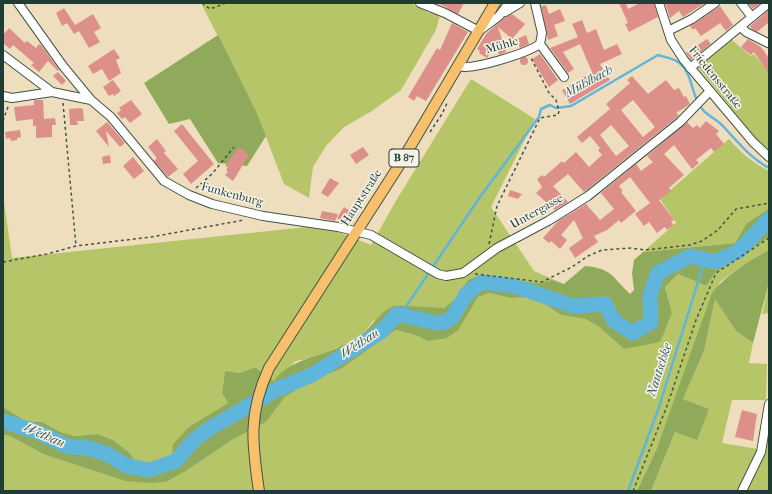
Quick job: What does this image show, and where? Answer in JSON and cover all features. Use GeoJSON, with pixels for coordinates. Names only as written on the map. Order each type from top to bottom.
{"type":"FeatureCollection","features":[{"type":"Feature","properties":{"kind":"main road","name":"Hauptstraße"},"geometry":{"type":"LineString","coordinates":[[259,491],[253,449],[253,417],[261,385],[276,355],[400,164],[495,3]]}},
{"type":"Feature","properties":{"kind":"street","name":"Funkenburg"},"geometry":{"type":"LineString","coordinates":[[18,3],[63,66],[91,100],[111,117],[164,181],[189,195],[212,204],[263,216],[357,231]]}},
{"type":"Feature","properties":{"kind":"street"},"geometry":{"type":"LineString","coordinates":[[420,3],[445,13],[479,31],[520,3]]}},
{"type":"Feature","properties":{"kind":"street"},"geometry":{"type":"LineString","coordinates":[[436,3],[445,13]]}},
{"type":"Feature","properties":{"kind":"street"},"geometry":{"type":"LineString","coordinates":[[499,16],[509,3]]}},
{"type":"Feature","properties":{"kind":"street"},"geometry":{"type":"LineString","coordinates":[[534,3],[542,33],[540,44],[564,77]]}},
{"type":"Feature","properties":{"kind":"street","name":"Friedensstraße"},"geometry":{"type":"LineString","coordinates":[[659,3],[668,31],[676,49],[709,92],[769,157]]}},
{"type":"Feature","properties":{"kind":"street"},"geometry":{"type":"LineString","coordinates":[[668,31],[715,3]]}},
{"type":"Feature","properties":{"kind":"street"},"geometry":{"type":"LineString","coordinates":[[741,3],[752,17]]}},
{"type":"Feature","properties":{"kind":"street"},"geometry":{"type":"LineString","coordinates":[[690,68],[768,3]]}},
{"type":"Feature","properties":{"kind":"street"},"geometry":{"type":"LineString","coordinates":[[741,27],[746,32],[768,43]]}},
{"type":"Feature","properties":{"kind":"street","name":"Mühle"},"geometry":{"type":"LineString","coordinates":[[458,66],[472,67],[530,50],[540,44]]}},
{"type":"Feature","properties":{"kind":"street"},"geometry":{"type":"LineString","coordinates":[[3,55],[52,92],[91,100]]}},
{"type":"Feature","properties":{"kind":"street"},"geometry":{"type":"LineString","coordinates":[[3,96],[12,98],[52,92]]}},
{"type":"Feature","properties":{"kind":"street","name":"Untergasse"},"geometry":{"type":"LineString","coordinates":[[463,273],[487,254],[548,221],[588,196],[680,122],[709,92]]}},
{"type":"Feature","properties":{"kind":"street"},"geometry":{"type":"LineString","coordinates":[[357,231],[372,236],[438,274],[446,276],[463,273]]}},
{"type":"Feature","properties":{"kind":"street"},"geometry":{"type":"LineString","coordinates":[[742,491],[761,452],[769,404]]}},
{"type":"Feature","properties":{"kind":"path"},"geometry":{"type":"LineString","coordinates":[[202,3],[210,9],[226,3]]}},
{"type":"Feature","properties":{"kind":"path"},"geometry":{"type":"LineString","coordinates":[[487,254],[497,206],[509,179],[540,118],[558,115],[559,111],[556,100],[549,94],[529,56],[530,50]]}},
{"type":"Feature","properties":{"kind":"path"},"geometry":{"type":"LineString","coordinates":[[62,95],[76,246]]}},
{"type":"Feature","properties":{"kind":"path"},"geometry":{"type":"LineString","coordinates":[[3,121],[12,98]]}},
{"type":"Feature","properties":{"kind":"path"},"geometry":{"type":"LineString","coordinates":[[203,182],[212,174],[234,147]]}},
{"type":"Feature","properties":{"kind":"path"},"geometry":{"type":"LineString","coordinates":[[463,273],[542,282],[572,267],[588,256],[602,250],[631,248],[645,250],[690,246],[702,241],[718,230],[736,209],[769,203]]}},
{"type":"Feature","properties":{"kind":"path"},"geometry":{"type":"LineString","coordinates":[[3,262],[47,254],[76,246],[151,237],[249,219]]}},
{"type":"Feature","properties":{"kind":"path"},"geometry":{"type":"LineString","coordinates":[[632,491],[667,406],[696,320],[716,274],[769,238]]}},
{"type":"Feature","properties":{"kind":"green space"},"geometry":{"type":"Polygon","coordinates":[[[201,3],[411,3],[429,13],[440,15],[436,30],[401,90],[372,111],[344,127],[326,146],[313,167],[309,198],[284,184],[256,111],[201,3]]]}},
{"type":"Feature","properties":{"kind":"green space"},"geometry":{"type":"Polygon","coordinates":[[[218,35],[256,111],[266,136],[247,166],[218,163],[190,119],[169,124],[144,83],[218,35]]]}},
{"type":"Feature","properties":{"kind":"green space"},"geometry":{"type":"Polygon","coordinates":[[[732,40],[751,56],[754,54],[769,73],[769,151],[763,147],[698,67],[732,40]]]}},
{"type":"Feature","properties":{"kind":"green space"},"geometry":{"type":"Polygon","coordinates":[[[471,79],[535,119],[491,207],[534,271],[564,284],[552,280],[541,283],[517,281],[502,277],[468,280],[455,299],[444,308],[421,308],[373,321],[364,333],[341,346],[312,358],[296,361],[274,381],[255,367],[240,373],[225,372],[222,393],[228,403],[190,426],[172,454],[159,462],[136,462],[129,452],[113,440],[98,434],[75,436],[61,432],[42,422],[26,421],[3,407],[3,195],[12,258],[307,227],[338,232],[371,245],[397,199],[471,79]]]}},
{"type":"Feature","properties":{"kind":"green space"},"geometry":{"type":"Polygon","coordinates":[[[729,139],[747,157],[769,171],[769,208],[746,224],[735,243],[643,252],[676,223],[660,199],[729,139]]]}},
{"type":"Feature","properties":{"kind":"green space"},"geometry":{"type":"Polygon","coordinates":[[[769,208],[769,237],[716,272],[706,286],[678,274],[665,287],[672,313],[660,342],[624,349],[598,326],[585,319],[561,315],[534,297],[510,298],[489,293],[478,297],[458,330],[447,338],[427,341],[418,336],[396,330],[341,369],[313,380],[285,397],[266,422],[232,440],[186,471],[166,482],[149,483],[126,481],[43,454],[10,436],[3,435],[3,407],[26,421],[42,422],[61,432],[75,436],[98,434],[113,440],[129,452],[136,462],[159,462],[172,454],[173,444],[190,426],[228,403],[222,393],[225,371],[240,373],[255,367],[274,381],[280,374],[296,363],[332,350],[357,338],[365,332],[386,310],[394,306],[444,308],[455,299],[468,280],[482,275],[517,281],[541,283],[552,280],[564,284],[585,266],[594,267],[607,271],[611,274],[630,294],[634,290],[632,273],[634,260],[643,252],[735,243],[746,224],[769,208]]]}},
{"type":"Feature","properties":{"kind":"green space"},"geometry":{"type":"Polygon","coordinates":[[[769,237],[769,250],[720,282],[657,448],[637,491],[3,491],[3,435],[10,436],[43,454],[77,463],[166,482],[186,471],[232,440],[266,422],[285,397],[313,380],[341,369],[396,330],[418,336],[427,341],[471,307],[478,297],[489,293],[510,298],[534,297],[561,315],[585,319],[598,326],[624,349],[672,313],[665,287],[678,274],[706,286],[716,272],[769,237]]]}},
{"type":"Feature","properties":{"kind":"green space"},"geometry":{"type":"Polygon","coordinates":[[[769,250],[769,282],[753,343],[736,331],[715,299],[704,351],[683,399],[709,409],[697,440],[675,432],[651,491],[637,491],[657,448],[712,293],[731,274],[769,250]]]}},
{"type":"Feature","properties":{"kind":"green space"},"geometry":{"type":"Polygon","coordinates":[[[769,282],[769,313],[762,314],[769,282]]]}},
{"type":"Feature","properties":{"kind":"green space"},"geometry":{"type":"Polygon","coordinates":[[[715,298],[736,331],[753,343],[749,363],[767,364],[766,400],[732,400],[722,443],[764,450],[769,424],[769,491],[651,491],[675,432],[708,409],[683,399],[704,351],[715,298]]]}},
{"type":"Feature","properties":{"kind":"building"},"geometry":{"type":"Polygon","coordinates":[[[438,3],[464,3],[458,14],[438,3]]]}},
{"type":"Feature","properties":{"kind":"building"},"geometry":{"type":"Polygon","coordinates":[[[619,3],[626,3],[628,9],[640,3],[654,3],[658,17],[629,32],[625,24],[628,23],[619,3]]]}},
{"type":"Feature","properties":{"kind":"building"},"geometry":{"type":"Polygon","coordinates":[[[665,3],[705,3],[683,17],[679,11],[670,18],[665,3]]]}},
{"type":"Feature","properties":{"kind":"building"},"geometry":{"type":"Polygon","coordinates":[[[748,3],[760,3],[753,9],[748,3]]]}},
{"type":"Feature","properties":{"kind":"building"},"geometry":{"type":"Polygon","coordinates":[[[546,5],[549,14],[560,9],[565,21],[554,25],[558,36],[548,40],[541,6],[546,5]]]}},
{"type":"Feature","properties":{"kind":"building"},"geometry":{"type":"Polygon","coordinates":[[[720,6],[733,25],[726,31],[720,23],[701,36],[695,28],[693,30],[690,26],[720,6]]]}},
{"type":"Feature","properties":{"kind":"building"},"geometry":{"type":"Polygon","coordinates":[[[64,8],[75,25],[93,14],[101,28],[94,32],[100,42],[89,48],[79,31],[74,34],[67,23],[62,26],[56,13],[64,8]]]}},
{"type":"Feature","properties":{"kind":"building"},"geometry":{"type":"Polygon","coordinates":[[[769,10],[769,22],[757,32],[752,29],[750,26],[769,10]]]}},
{"type":"Feature","properties":{"kind":"building"},"geometry":{"type":"Polygon","coordinates":[[[512,14],[525,24],[512,39],[498,27],[506,52],[499,55],[495,43],[487,58],[479,53],[480,51],[477,49],[486,34],[505,17],[512,14]]]}},
{"type":"Feature","properties":{"kind":"building"},"geometry":{"type":"Polygon","coordinates":[[[582,20],[587,33],[596,29],[604,50],[617,44],[622,54],[600,64],[610,80],[570,104],[562,90],[592,72],[580,44],[563,52],[574,69],[568,73],[550,48],[578,37],[572,24],[582,20]]]}},
{"type":"Feature","properties":{"kind":"building"},"geometry":{"type":"Polygon","coordinates":[[[452,23],[468,32],[426,101],[417,96],[414,101],[408,97],[437,48],[440,50],[452,23]]]}},
{"type":"Feature","properties":{"kind":"building"},"geometry":{"type":"Polygon","coordinates":[[[9,28],[25,43],[27,41],[36,48],[39,44],[41,45],[59,70],[58,71],[48,61],[39,72],[31,65],[34,63],[13,45],[10,49],[3,43],[3,35],[9,28]]]}},
{"type":"Feature","properties":{"kind":"building"},"geometry":{"type":"Polygon","coordinates":[[[526,35],[529,44],[520,48],[517,39],[526,35]]]}},
{"type":"Feature","properties":{"kind":"building"},"geometry":{"type":"Polygon","coordinates":[[[707,39],[711,44],[691,60],[686,53],[707,39]]]}},
{"type":"Feature","properties":{"kind":"building"},"geometry":{"type":"Polygon","coordinates":[[[748,39],[761,47],[769,58],[769,74],[754,52],[751,55],[741,47],[748,39]]]}},
{"type":"Feature","properties":{"kind":"building"},"geometry":{"type":"Polygon","coordinates":[[[114,49],[120,58],[116,60],[121,73],[109,81],[102,69],[93,74],[88,66],[114,49]]]}},
{"type":"Feature","properties":{"kind":"building"},"geometry":{"type":"Polygon","coordinates":[[[540,54],[558,80],[549,87],[532,59],[540,54]]]}},
{"type":"Feature","properties":{"kind":"building"},"geometry":{"type":"Polygon","coordinates":[[[522,57],[526,57],[528,61],[526,65],[522,65],[520,63],[520,59],[522,57]]]}},
{"type":"Feature","properties":{"kind":"building"},"geometry":{"type":"Polygon","coordinates":[[[58,72],[66,81],[62,85],[53,76],[58,72]]]}},
{"type":"Feature","properties":{"kind":"building"},"geometry":{"type":"Polygon","coordinates":[[[632,76],[648,94],[666,80],[674,90],[679,88],[684,97],[686,96],[690,104],[676,113],[679,115],[676,118],[584,192],[568,174],[553,186],[568,202],[555,210],[536,193],[542,187],[537,179],[542,175],[544,177],[562,161],[564,163],[576,152],[589,167],[602,155],[598,150],[600,148],[590,136],[582,143],[577,137],[610,109],[606,104],[630,83],[627,80],[632,76]],[[633,100],[621,110],[643,137],[655,127],[633,100]],[[611,125],[600,135],[616,156],[629,146],[611,125]]]}},
{"type":"Feature","properties":{"kind":"building"},"geometry":{"type":"Polygon","coordinates":[[[113,80],[121,91],[114,96],[113,94],[109,96],[103,87],[113,80]]]}},
{"type":"Feature","properties":{"kind":"building"},"geometry":{"type":"Polygon","coordinates":[[[34,100],[43,100],[44,119],[55,118],[56,125],[52,125],[52,137],[36,138],[36,126],[33,126],[33,119],[16,121],[14,107],[34,105],[34,100]]]}},
{"type":"Feature","properties":{"kind":"building"},"geometry":{"type":"Polygon","coordinates":[[[131,100],[142,114],[130,123],[125,117],[122,119],[117,113],[121,110],[119,108],[131,100]]]}},
{"type":"Feature","properties":{"kind":"building"},"geometry":{"type":"Polygon","coordinates":[[[69,109],[83,109],[84,121],[77,121],[78,125],[70,125],[69,109]]]}},
{"type":"Feature","properties":{"kind":"building"},"geometry":{"type":"Polygon","coordinates":[[[706,121],[719,131],[716,134],[724,144],[714,152],[711,148],[696,160],[699,163],[692,169],[674,145],[664,154],[684,175],[669,188],[671,191],[659,200],[674,220],[671,222],[674,225],[667,230],[665,227],[657,233],[649,222],[644,226],[635,214],[650,203],[630,177],[619,186],[623,191],[621,192],[636,211],[621,223],[619,220],[607,230],[594,236],[598,242],[575,258],[569,248],[583,238],[574,220],[561,235],[567,240],[560,249],[551,241],[549,243],[543,238],[558,221],[586,204],[600,220],[614,209],[601,193],[636,164],[641,171],[653,162],[647,156],[687,122],[693,128],[697,125],[700,128],[706,121]]]}},
{"type":"Feature","properties":{"kind":"building"},"geometry":{"type":"Polygon","coordinates":[[[107,122],[125,143],[120,147],[106,131],[109,147],[96,131],[107,122]]]}},
{"type":"Feature","properties":{"kind":"building"},"geometry":{"type":"Polygon","coordinates":[[[182,124],[214,164],[191,184],[183,174],[198,161],[174,131],[182,124]]]}},
{"type":"Feature","properties":{"kind":"building"},"geometry":{"type":"Polygon","coordinates":[[[20,130],[21,137],[17,138],[17,140],[11,141],[10,138],[6,139],[5,132],[20,130]]]}},
{"type":"Feature","properties":{"kind":"building"},"geometry":{"type":"Polygon","coordinates":[[[157,139],[166,151],[164,153],[178,169],[168,177],[154,161],[157,158],[148,147],[157,139]]]}},
{"type":"Feature","properties":{"kind":"building"},"geometry":{"type":"Polygon","coordinates":[[[239,147],[249,155],[233,181],[225,175],[228,172],[226,170],[228,167],[225,166],[239,147]]]}},
{"type":"Feature","properties":{"kind":"building"},"geometry":{"type":"Polygon","coordinates":[[[363,147],[369,155],[356,164],[350,155],[363,147]]]}},
{"type":"Feature","properties":{"kind":"building"},"geometry":{"type":"Polygon","coordinates":[[[110,155],[111,163],[103,164],[102,157],[110,155]]]}},
{"type":"Feature","properties":{"kind":"building"},"geometry":{"type":"Polygon","coordinates":[[[133,157],[144,171],[134,179],[123,166],[133,157]]]}},
{"type":"Feature","properties":{"kind":"building"},"geometry":{"type":"Polygon","coordinates":[[[330,178],[339,183],[328,197],[321,193],[330,178]]]}},
{"type":"Feature","properties":{"kind":"building"},"geometry":{"type":"Polygon","coordinates":[[[510,190],[522,194],[518,199],[508,196],[510,190]]]}},
{"type":"Feature","properties":{"kind":"building"},"geometry":{"type":"Polygon","coordinates":[[[344,207],[352,212],[346,223],[337,218],[344,207]]]}},
{"type":"Feature","properties":{"kind":"building"},"geometry":{"type":"Polygon","coordinates":[[[322,211],[338,214],[335,221],[320,218],[322,211]]]}},
{"type":"Feature","properties":{"kind":"building"},"geometry":{"type":"Polygon","coordinates":[[[742,410],[757,414],[753,441],[735,437],[742,410]]]}},
{"type":"Feature","properties":{"kind":"waterway","name":"Mühlbach"},"geometry":{"type":"LineString","coordinates":[[397,314],[405,308],[480,197],[539,117],[541,109],[550,105],[556,108],[571,106],[658,55],[676,61],[683,67],[690,78],[696,98],[703,110],[722,125],[749,154],[769,168]]}},
{"type":"Feature","properties":{"kind":"waterway","name":"Wethau"},"geometry":{"type":"LineString","coordinates":[[3,421],[35,431],[69,447],[88,448],[107,454],[127,466],[149,470],[176,461],[193,441],[212,427],[278,389],[312,375],[382,331],[397,314],[436,323],[445,322],[452,318],[467,293],[482,282],[514,286],[573,306],[605,304],[614,321],[633,333],[651,322],[650,295],[658,273],[690,256],[715,262],[739,251],[769,219]]}},
{"type":"Feature","properties":{"kind":"waterway","name":"Nautschke"},"geometry":{"type":"LineString","coordinates":[[628,491],[658,410],[703,266],[715,262]]}}]}
